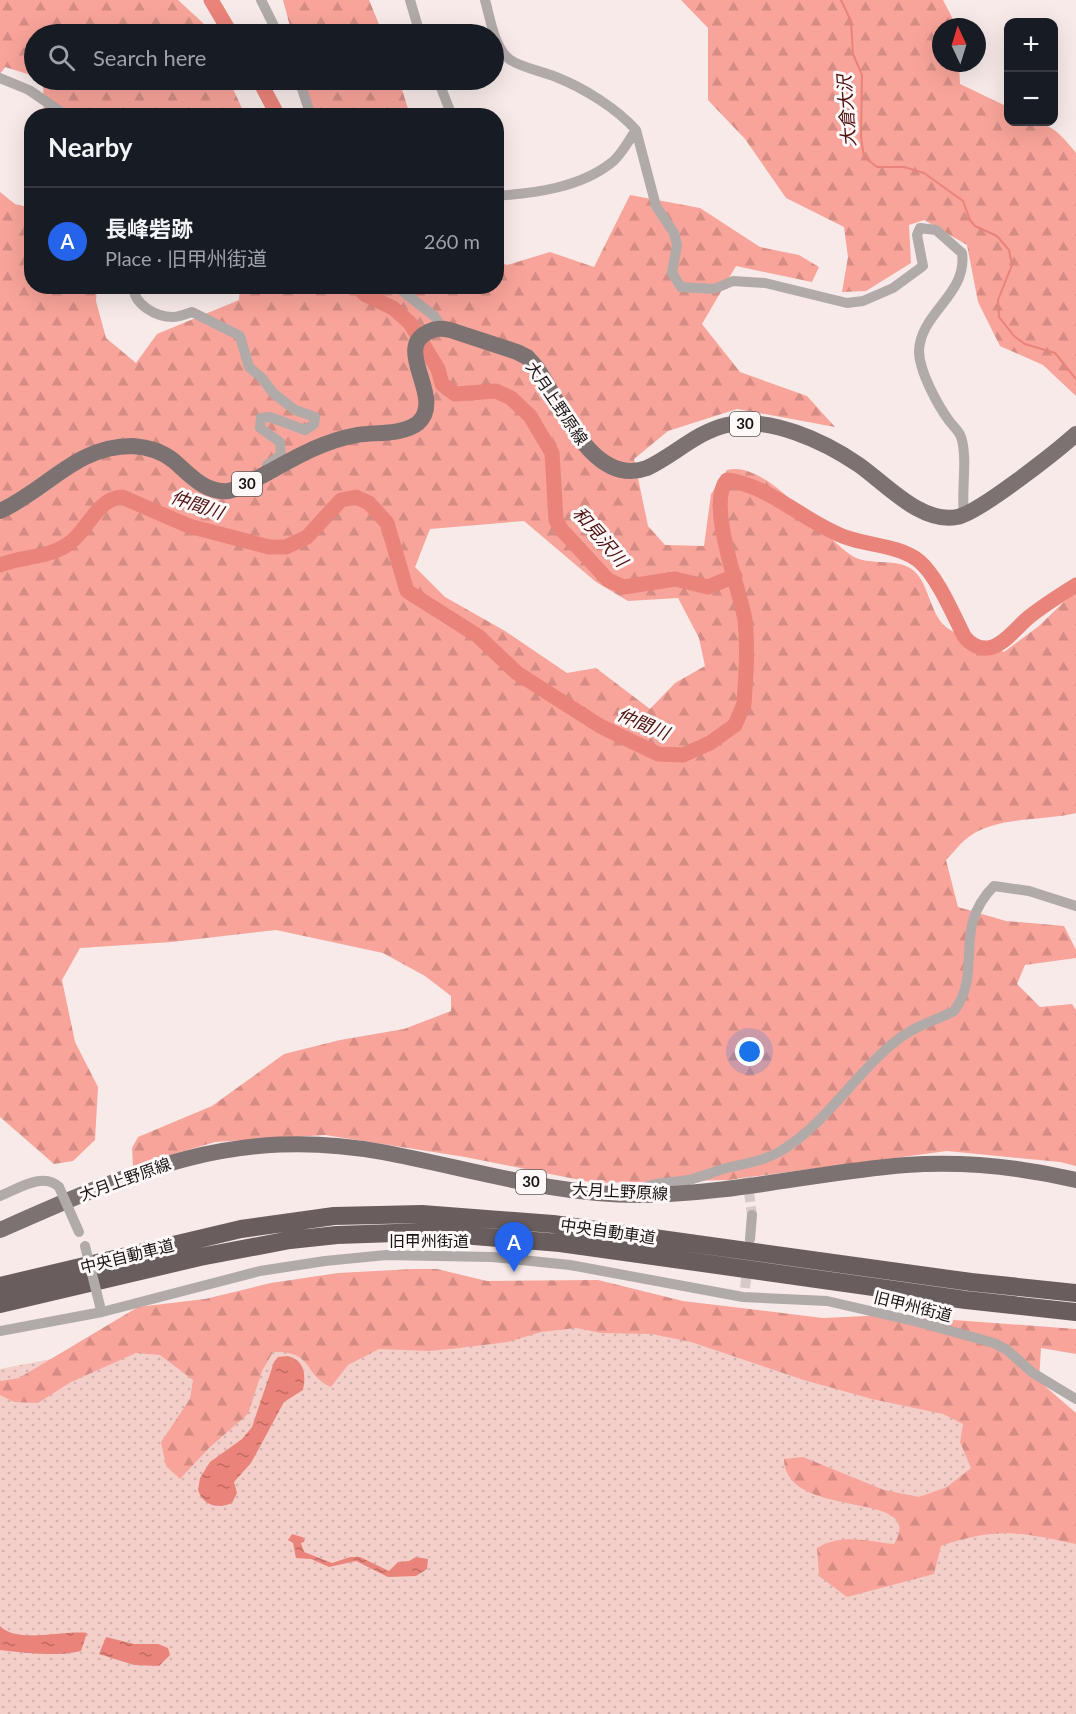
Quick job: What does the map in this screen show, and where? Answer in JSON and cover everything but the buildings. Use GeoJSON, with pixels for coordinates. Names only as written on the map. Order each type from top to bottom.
{"type":"FeatureCollection","features":[{"type":"Feature","properties":{"kind":"highway","name":"中央自動車道"},"geometry":{"type":"LineString","coordinates":[[0,1286],[251,1227],[334,1216],[422,1214],[553,1224],[971,1282],[1076,1293]]}},
{"type":"Feature","properties":{"kind":"highway","name":"中央自動車道"},"geometry":{"type":"LineString","coordinates":[[0,1304],[200,1257],[290,1240],[337,1235],[425,1232],[560,1243],[966,1300],[1076,1312]]}},
{"type":"Feature","properties":{"kind":"main road","name":"大月上野原線"},"geometry":{"type":"LineString","coordinates":[[434,330],[527,357],[537,368],[592,454],[613,469],[632,472],[647,468],[698,436],[717,428],[738,424],[764,425],[817,442],[838,452],[924,512],[948,518],[964,515]]}},
{"type":"Feature","properties":{"kind":"main road","name":"30"},"geometry":{"type":"LineString","coordinates":[[0,511],[30,494],[77,460],[109,448],[137,446],[156,450],[172,459],[199,483],[216,490],[234,490],[325,442],[362,434],[402,430],[420,421],[427,399],[415,350],[434,330]]}},
{"type":"Feature","properties":{"kind":"main road"},"geometry":{"type":"LineString","coordinates":[[964,515],[987,501],[1076,434]]}},
{"type":"Feature","properties":{"kind":"main road","name":"大月上野原線"},"geometry":{"type":"LineString","coordinates":[[0,1230],[152,1167],[223,1150],[272,1145],[361,1149],[576,1190],[629,1195],[743,1188],[834,1173],[940,1164],[1000,1167],[1076,1180]]}},
{"type":"Feature","properties":{"kind":"street"},"geometry":{"type":"LineString","coordinates":[[261,0],[273,24]]}},
{"type":"Feature","properties":{"kind":"street"},"geometry":{"type":"LineString","coordinates":[[410,0],[417,24]]}},
{"type":"Feature","properties":{"kind":"street"},"geometry":{"type":"LineString","coordinates":[[485,0],[492,24]]}},
{"type":"Feature","properties":{"kind":"street"},"geometry":{"type":"LineString","coordinates":[[504,52],[509,59],[558,78],[584,92],[628,121],[636,130],[656,206],[674,233],[677,245],[672,273],[681,287],[714,290],[733,281],[765,283],[847,303],[863,301],[893,288],[923,266],[917,235],[920,228],[936,230],[962,253],[964,268],[948,298],[923,332],[919,350],[920,364],[929,387],[961,437],[964,515]]}},
{"type":"Feature","properties":{"kind":"street"},"geometry":{"type":"LineString","coordinates":[[0,78],[24,88]]}},
{"type":"Feature","properties":{"kind":"street"},"geometry":{"type":"LineString","coordinates":[[29,90],[55,108]]}},
{"type":"Feature","properties":{"kind":"street"},"geometry":{"type":"LineString","coordinates":[[302,90],[308,108]]}},
{"type":"Feature","properties":{"kind":"street"},"geometry":{"type":"LineString","coordinates":[[442,90],[449,108]]}},
{"type":"Feature","properties":{"kind":"street"},"geometry":{"type":"LineString","coordinates":[[504,195],[540,192],[593,174],[612,163],[636,130]]}},
{"type":"Feature","properties":{"kind":"street"},"geometry":{"type":"LineString","coordinates":[[136,294],[140,303],[156,315],[175,318],[192,312],[240,336],[249,367],[262,378],[273,393],[295,410],[315,417],[314,424],[305,430],[270,417],[261,418],[260,428],[280,442],[281,455],[265,467],[264,474]]}},
{"type":"Feature","properties":{"kind":"street"},"geometry":{"type":"LineString","coordinates":[[406,294],[434,316],[434,330]]}},
{"type":"Feature","properties":{"kind":"street"},"geometry":{"type":"LineString","coordinates":[[629,1195],[654,1182],[691,1179],[729,1167],[746,1172],[793,1142],[838,1102],[876,1058],[904,1034],[918,1025],[954,1011],[968,981],[969,929],[994,886],[1029,891],[1076,906]]}},
{"type":"Feature","properties":{"kind":"street"},"geometry":{"type":"LineString","coordinates":[[0,1197],[40,1181],[50,1181],[59,1187],[85,1246],[101,1309]]}},
{"type":"Feature","properties":{"kind":"street"},"geometry":{"type":"LineString","coordinates":[[750,1239],[752,1215]]}},
{"type":"Feature","properties":{"kind":"street","name":"旧甲州街道"},"geometry":{"type":"LineString","coordinates":[[0,1331],[260,1271],[386,1255],[501,1257],[570,1265],[744,1292],[827,1301],[985,1340],[1007,1350],[1033,1373],[1076,1399]]}},
{"type":"Feature","properties":{"kind":"shaded area"},"geometry":{"type":"Polygon","coordinates":[[[601,1303],[1076,1413],[1076,1714],[0,1714],[0,1369],[326,1305],[601,1303]]]}},
{"type":"Feature","properties":{"kind":"green space"},"geometry":{"type":"Polygon","coordinates":[[[0,0],[178,0],[203,24],[24,24],[24,73],[5,67],[0,74],[0,0]]]}},
{"type":"Feature","properties":{"kind":"green space"},"geometry":{"type":"Polygon","coordinates":[[[283,0],[369,0],[379,24],[289,24],[283,0]]]}},
{"type":"Feature","properties":{"kind":"green space"},"geometry":{"type":"Polygon","coordinates":[[[681,0],[943,0],[952,18],[932,18],[932,72],[959,72],[960,84],[1004,105],[1004,126],[1048,126],[1061,136],[1076,153],[1076,396],[1043,365],[1000,346],[978,302],[967,245],[924,220],[909,225],[911,263],[866,291],[842,292],[848,257],[844,227],[786,198],[745,139],[708,100],[708,28],[681,0]]]}},
{"type":"Feature","properties":{"kind":"green space"},"geometry":{"type":"Polygon","coordinates":[[[43,90],[234,90],[242,108],[44,108],[43,90]]]}},
{"type":"Feature","properties":{"kind":"green space"},"geometry":{"type":"Polygon","coordinates":[[[306,90],[402,90],[408,108],[311,108],[306,90]]]}},
{"type":"Feature","properties":{"kind":"green space"},"geometry":{"type":"Polygon","coordinates":[[[0,192],[15,204],[24,206],[24,294],[96,294],[96,301],[106,338],[136,363],[157,334],[239,300],[239,294],[504,294],[504,264],[507,265],[550,252],[594,267],[630,195],[700,208],[760,247],[799,255],[819,267],[812,282],[736,266],[702,324],[740,372],[807,396],[835,427],[737,409],[668,431],[634,459],[648,526],[665,545],[704,546],[711,494],[727,470],[742,470],[759,476],[792,501],[851,555],[867,561],[894,563],[910,568],[921,579],[937,615],[945,626],[964,637],[1004,652],[1039,626],[1076,590],[1076,813],[993,825],[967,838],[946,860],[958,907],[1006,921],[1064,926],[1076,950],[1076,958],[1025,965],[1017,984],[1040,1007],[1072,1004],[1076,1010],[1076,1166],[1060,1162],[947,1151],[728,1180],[595,1183],[465,1157],[325,1135],[215,1142],[133,1166],[132,1148],[138,1137],[212,1106],[284,1054],[340,1040],[404,1029],[451,1011],[451,996],[425,976],[383,953],[276,930],[172,942],[80,948],[62,980],[75,1042],[98,1087],[95,1140],[73,1161],[54,1164],[0,1117],[0,192]],[[524,521],[430,529],[415,567],[445,597],[505,631],[567,673],[596,668],[650,709],[675,683],[705,666],[699,638],[678,598],[628,601],[596,582],[524,521]]]}},
{"type":"Feature","properties":{"kind":"green space"},"geometry":{"type":"Polygon","coordinates":[[[437,1269],[487,1281],[598,1280],[683,1301],[823,1318],[887,1315],[1076,1329],[1076,1354],[1041,1348],[1039,1381],[1076,1413],[1076,1544],[1008,1533],[960,1540],[941,1546],[934,1574],[847,1597],[819,1576],[817,1548],[826,1543],[845,1539],[894,1544],[899,1527],[892,1516],[875,1509],[828,1499],[807,1491],[790,1478],[784,1459],[803,1457],[884,1490],[919,1497],[947,1487],[971,1468],[960,1442],[963,1424],[943,1414],[872,1399],[804,1380],[691,1342],[652,1334],[601,1333],[576,1328],[541,1332],[508,1342],[459,1348],[429,1351],[379,1349],[348,1365],[331,1387],[322,1382],[296,1355],[273,1352],[262,1371],[248,1414],[209,1448],[180,1479],[166,1466],[161,1442],[190,1399],[193,1380],[160,1355],[136,1353],[71,1382],[38,1403],[14,1402],[0,1395],[0,1381],[19,1378],[138,1307],[205,1299],[271,1283],[338,1273],[437,1269]]]}},
{"type":"Feature","properties":{"kind":"water"},"geometry":{"type":"Polygon","coordinates":[[[288,1356],[298,1361],[303,1369],[303,1390],[284,1402],[251,1463],[234,1482],[237,1493],[232,1503],[216,1506],[207,1503],[198,1490],[200,1478],[210,1462],[242,1439],[252,1427],[274,1362],[278,1357],[288,1356]]]}},
{"type":"Feature","properties":{"kind":"water"},"geometry":{"type":"Polygon","coordinates":[[[292,1534],[305,1538],[301,1543],[304,1552],[332,1563],[350,1557],[360,1557],[389,1571],[398,1562],[409,1561],[416,1557],[428,1559],[427,1569],[416,1576],[388,1577],[356,1561],[329,1567],[311,1559],[296,1558],[293,1543],[288,1540],[292,1534]]]}},
{"type":"Feature","properties":{"kind":"water"},"geometry":{"type":"Polygon","coordinates":[[[0,1626],[17,1634],[28,1635],[87,1633],[81,1651],[61,1654],[31,1653],[0,1650],[0,1626]]]}},
{"type":"Feature","properties":{"kind":"water"},"geometry":{"type":"Polygon","coordinates":[[[106,1637],[134,1644],[158,1644],[168,1648],[170,1655],[159,1666],[134,1665],[99,1654],[106,1637]]]}},
{"type":"Feature","properties":{"kind":"waterway","name":"和見沢川"},"geometry":{"type":"LineString","coordinates":[[211,0],[225,24]]}},
{"type":"Feature","properties":{"kind":"waterway","name":"大倉大沢"},"geometry":{"type":"LineString","coordinates":[[841,0],[851,21],[853,54],[862,75],[861,137],[864,157],[877,167],[904,167],[924,173],[963,201],[970,220],[975,226],[997,236],[1009,250],[1012,265],[998,300],[999,317],[1014,336],[1025,344],[1055,353],[1076,379]]}},
{"type":"Feature","properties":{"kind":"waterway","name":"和見沢川"},"geometry":{"type":"LineString","coordinates":[[264,90],[274,108]]}},
{"type":"Feature","properties":{"kind":"waterway","name":"和見沢川"},"geometry":{"type":"LineString","coordinates":[[365,294],[393,308],[410,323],[438,369],[442,384],[448,389],[455,394],[496,391],[511,398],[530,416],[552,453],[556,520],[561,529],[608,580],[624,587],[675,579],[708,587],[735,576]]}},
{"type":"Feature","properties":{"kind":"waterway","name":"仲間川"},"geometry":{"type":"LineString","coordinates":[[0,565],[63,547],[77,536],[100,508],[113,499],[122,497],[189,526],[269,547],[286,547],[307,537],[341,500],[356,497],[369,503],[387,523],[407,591],[478,636],[517,673],[600,726],[658,754],[683,755],[710,743],[735,725],[744,704],[747,652],[745,620],[726,547],[720,508],[722,492],[727,480],[758,489],[815,523],[845,537],[893,549],[919,561],[932,576],[964,636],[981,648],[994,647],[999,644],[1024,621],[1076,585]]}},
{"type":"Feature","properties":{"kind":"tunnel"},"geometry":{"type":"LineString","coordinates":[[747,1177],[752,1215]]}},
{"type":"Feature","properties":{"kind":"tunnel"},"geometry":{"type":"LineString","coordinates":[[745,1288],[750,1246]]}},
{"type":"Feature","properties":{"kind":"place","name":"長峰砦跡"},"geometry":{"type":"Point","coordinates":[514,1272]}}]}
